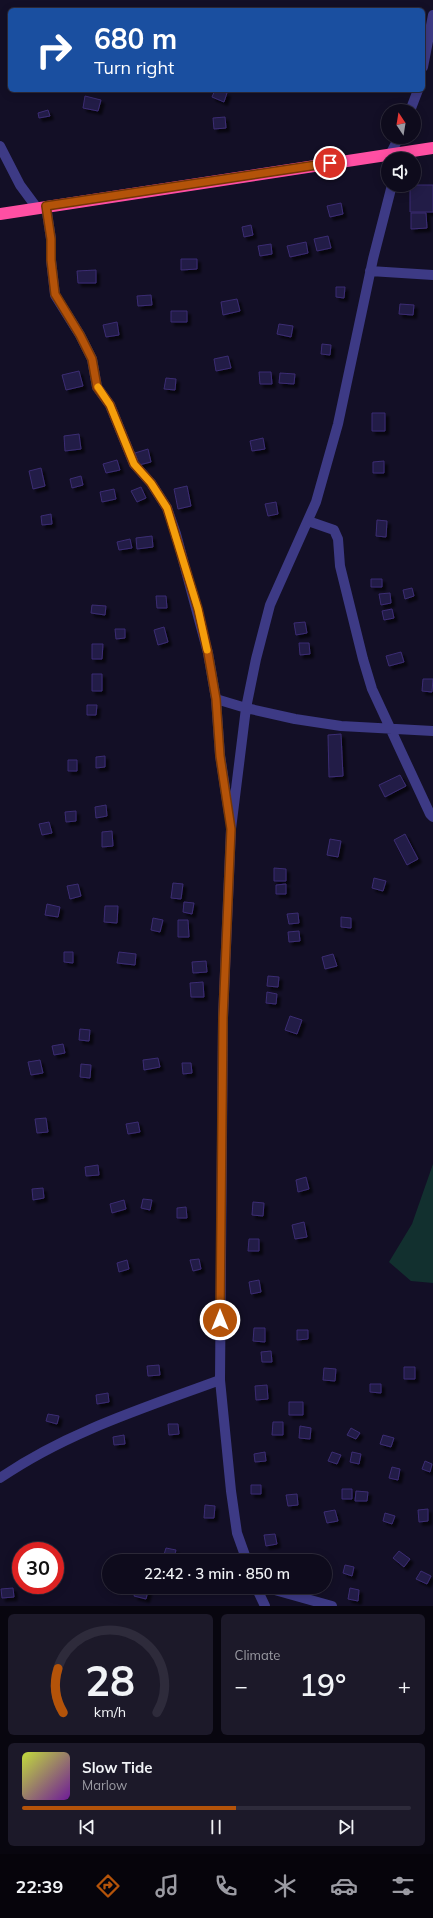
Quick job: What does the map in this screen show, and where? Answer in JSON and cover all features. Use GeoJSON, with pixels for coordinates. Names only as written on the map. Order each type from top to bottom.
{"type":"FeatureCollection","features":[{"type":"Feature","properties":{"kind":"highway"},"geometry":{"type":"LineString","coordinates":[[414,152],[433,148]]}},
{"type":"Feature","properties":{"kind":"highway"},"geometry":{"type":"LineString","coordinates":[[0,214],[381,158]]}},
{"type":"Feature","properties":{"kind":"street"},"geometry":{"type":"LineString","coordinates":[[425,57],[433,15]]}},
{"type":"Feature","properties":{"kind":"street"},"geometry":{"type":"LineString","coordinates":[[413,104],[417,92]]}},
{"type":"Feature","properties":{"kind":"street"},"geometry":{"type":"LineString","coordinates":[[0,146],[20,185],[42,207],[51,239],[51,260],[55,294],[80,335],[92,359],[97,387],[110,405],[134,464],[151,483],[167,508],[198,609],[208,653],[216,699],[220,756],[231,829]]}},
{"type":"Feature","properties":{"kind":"street"},"geometry":{"type":"LineString","coordinates":[[244,1554],[237,1533],[231,1491],[220,1380],[223,1018],[231,829],[246,708],[270,605],[316,502],[338,424],[370,271],[390,192]]}},
{"type":"Feature","properties":{"kind":"street"},"geometry":{"type":"LineString","coordinates":[[370,271],[433,275]]}},
{"type":"Feature","properties":{"kind":"street"},"geometry":{"type":"LineString","coordinates":[[308,520],[334,530],[338,539],[340,566],[372,689],[430,814],[433,817]]}},
{"type":"Feature","properties":{"kind":"street"},"geometry":{"type":"LineString","coordinates":[[216,699],[246,708],[295,719],[341,726],[433,731]]}},
{"type":"Feature","properties":{"kind":"street"},"geometry":{"type":"LineString","coordinates":[[0,1478],[40,1453],[104,1422],[220,1380]]}},
{"type":"Feature","properties":{"kind":"street"},"geometry":{"type":"LineString","coordinates":[[259,1594],[265,1606]]}},
{"type":"Feature","properties":{"kind":"street"},"geometry":{"type":"LineString","coordinates":[[289,1594],[332,1606]]}},
{"type":"Feature","properties":{"kind":"green space"},"geometry":{"type":"Polygon","coordinates":[[[433,1164],[433,1283],[411,1281],[389,1262],[412,1224],[433,1164]]]}},
{"type":"Feature","properties":{"kind":"building"},"geometry":{"type":"Polygon","coordinates":[[[214,92],[227,93],[224,102],[212,97],[214,92]]]}},
{"type":"Feature","properties":{"kind":"building"},"geometry":{"type":"Polygon","coordinates":[[[85,96],[101,100],[98,111],[83,108],[85,96]]]}},
{"type":"Feature","properties":{"kind":"building"},"geometry":{"type":"Polygon","coordinates":[[[48,110],[50,116],[39,118],[38,113],[48,110]]]}},
{"type":"Feature","properties":{"kind":"building"},"geometry":{"type":"Polygon","coordinates":[[[225,117],[226,128],[214,129],[213,118],[225,117]]]}},
{"type":"Feature","properties":{"kind":"building"},"geometry":{"type":"Polygon","coordinates":[[[421,185],[433,185],[433,212],[410,212],[410,192],[421,192],[421,185]]]}},
{"type":"Feature","properties":{"kind":"building"},"geometry":{"type":"Polygon","coordinates":[[[341,203],[343,214],[330,217],[327,206],[341,203]]]}},
{"type":"Feature","properties":{"kind":"building"},"geometry":{"type":"Polygon","coordinates":[[[411,213],[426,213],[427,228],[411,229],[411,213]]]}},
{"type":"Feature","properties":{"kind":"building"},"geometry":{"type":"Polygon","coordinates":[[[251,225],[253,235],[244,237],[242,227],[251,225]]]}},
{"type":"Feature","properties":{"kind":"building"},"geometry":{"type":"Polygon","coordinates":[[[328,236],[331,248],[317,251],[314,239],[328,236]]]}},
{"type":"Feature","properties":{"kind":"building"},"geometry":{"type":"Polygon","coordinates":[[[306,242],[308,253],[290,257],[287,246],[306,242]]]}},
{"type":"Feature","properties":{"kind":"building"},"geometry":{"type":"Polygon","coordinates":[[[271,244],[272,254],[260,256],[258,246],[271,244]]]}},
{"type":"Feature","properties":{"kind":"building"},"geometry":{"type":"Polygon","coordinates":[[[181,259],[197,259],[197,269],[181,270],[181,259]]]}},
{"type":"Feature","properties":{"kind":"building"},"geometry":{"type":"Polygon","coordinates":[[[96,270],[96,283],[78,283],[77,271],[96,270]]]}},
{"type":"Feature","properties":{"kind":"building"},"geometry":{"type":"Polygon","coordinates":[[[336,287],[345,287],[344,298],[336,297],[336,287]]]}},
{"type":"Feature","properties":{"kind":"building"},"geometry":{"type":"Polygon","coordinates":[[[151,295],[152,305],[138,306],[137,296],[151,295]]]}},
{"type":"Feature","properties":{"kind":"building"},"geometry":{"type":"Polygon","coordinates":[[[237,299],[240,311],[223,315],[221,302],[237,299]]]}},
{"type":"Feature","properties":{"kind":"building"},"geometry":{"type":"Polygon","coordinates":[[[400,304],[414,305],[413,315],[399,314],[400,304]]]}},
{"type":"Feature","properties":{"kind":"building"},"geometry":{"type":"Polygon","coordinates":[[[171,311],[187,311],[187,322],[171,322],[171,311]]]}},
{"type":"Feature","properties":{"kind":"building"},"geometry":{"type":"Polygon","coordinates":[[[117,322],[119,335],[106,337],[103,325],[117,322]]]}},
{"type":"Feature","properties":{"kind":"building"},"geometry":{"type":"Polygon","coordinates":[[[279,324],[293,326],[291,337],[277,334],[279,324]]]}},
{"type":"Feature","properties":{"kind":"building"},"geometry":{"type":"Polygon","coordinates":[[[322,344],[331,345],[330,355],[321,354],[322,344]]]}},
{"type":"Feature","properties":{"kind":"building"},"geometry":{"type":"Polygon","coordinates":[[[228,356],[231,368],[216,371],[214,359],[228,356]]]}},
{"type":"Feature","properties":{"kind":"building"},"geometry":{"type":"Polygon","coordinates":[[[79,371],[83,386],[66,390],[62,375],[79,371]]]}},
{"type":"Feature","properties":{"kind":"building"},"geometry":{"type":"Polygon","coordinates":[[[259,372],[271,372],[272,384],[260,384],[259,372]]]}},
{"type":"Feature","properties":{"kind":"building"},"geometry":{"type":"Polygon","coordinates":[[[280,373],[295,374],[294,384],[279,383],[280,373]]]}},
{"type":"Feature","properties":{"kind":"building"},"geometry":{"type":"Polygon","coordinates":[[[166,378],[176,379],[175,390],[164,389],[166,378]]]}},
{"type":"Feature","properties":{"kind":"building"},"geometry":{"type":"Polygon","coordinates":[[[372,413],[385,413],[385,431],[372,431],[372,413]]]}},
{"type":"Feature","properties":{"kind":"building"},"geometry":{"type":"Polygon","coordinates":[[[79,434],[81,449],[65,451],[64,436],[79,434]]]}},
{"type":"Feature","properties":{"kind":"building"},"geometry":{"type":"Polygon","coordinates":[[[263,438],[265,449],[252,451],[250,441],[263,438]]]}},
{"type":"Feature","properties":{"kind":"building"},"geometry":{"type":"Polygon","coordinates":[[[148,449],[151,462],[139,465],[135,453],[148,449]]]}},
{"type":"Feature","properties":{"kind":"building"},"geometry":{"type":"Polygon","coordinates":[[[117,460],[120,470],[106,473],[103,464],[117,460]]]}},
{"type":"Feature","properties":{"kind":"building"},"geometry":{"type":"Polygon","coordinates":[[[384,461],[384,473],[373,473],[373,462],[384,461]]]}},
{"type":"Feature","properties":{"kind":"building"},"geometry":{"type":"Polygon","coordinates":[[[41,468],[45,486],[33,489],[29,471],[41,468]]]}},
{"type":"Feature","properties":{"kind":"building"},"geometry":{"type":"Polygon","coordinates":[[[81,476],[83,485],[72,488],[70,479],[81,476]]]}},
{"type":"Feature","properties":{"kind":"building"},"geometry":{"type":"Polygon","coordinates":[[[187,486],[191,506],[178,509],[174,489],[187,486]]]}},
{"type":"Feature","properties":{"kind":"building"},"geometry":{"type":"Polygon","coordinates":[[[141,487],[146,498],[137,502],[131,491],[141,487]]]}},
{"type":"Feature","properties":{"kind":"building"},"geometry":{"type":"Polygon","coordinates":[[[114,489],[116,499],[102,502],[100,492],[114,489]]]}},
{"type":"Feature","properties":{"kind":"building"},"geometry":{"type":"Polygon","coordinates":[[[276,502],[278,514],[268,516],[265,504],[276,502]]]}},
{"type":"Feature","properties":{"kind":"building"},"geometry":{"type":"Polygon","coordinates":[[[51,514],[52,524],[42,525],[41,516],[51,514]]]}},
{"type":"Feature","properties":{"kind":"building"},"geometry":{"type":"Polygon","coordinates":[[[377,520],[387,521],[386,537],[376,536],[377,520]]]}},
{"type":"Feature","properties":{"kind":"building"},"geometry":{"type":"Polygon","coordinates":[[[152,536],[153,547],[137,549],[136,538],[152,536]]]}},
{"type":"Feature","properties":{"kind":"building"},"geometry":{"type":"Polygon","coordinates":[[[130,539],[132,548],[119,550],[117,542],[130,539]]]}},
{"type":"Feature","properties":{"kind":"building"},"geometry":{"type":"Polygon","coordinates":[[[371,579],[382,579],[382,587],[371,587],[371,579]]]}},
{"type":"Feature","properties":{"kind":"building"},"geometry":{"type":"Polygon","coordinates":[[[412,588],[414,596],[405,599],[403,590],[412,588]]]}},
{"type":"Feature","properties":{"kind":"building"},"geometry":{"type":"Polygon","coordinates":[[[390,593],[391,603],[381,605],[379,594],[390,593]]]}},
{"type":"Feature","properties":{"kind":"building"},"geometry":{"type":"Polygon","coordinates":[[[156,596],[166,596],[167,608],[157,608],[156,596]]]}},
{"type":"Feature","properties":{"kind":"building"},"geometry":{"type":"Polygon","coordinates":[[[92,605],[106,606],[105,615],[91,613],[92,605]]]}},
{"type":"Feature","properties":{"kind":"building"},"geometry":{"type":"Polygon","coordinates":[[[392,609],[394,618],[384,620],[382,611],[392,609]]]}},
{"type":"Feature","properties":{"kind":"building"},"geometry":{"type":"Polygon","coordinates":[[[305,622],[307,633],[296,635],[294,623],[305,622]]]}},
{"type":"Feature","properties":{"kind":"building"},"geometry":{"type":"Polygon","coordinates":[[[164,627],[168,642],[158,645],[154,630],[164,627]]]}},
{"type":"Feature","properties":{"kind":"building"},"geometry":{"type":"Polygon","coordinates":[[[115,629],[125,629],[125,638],[116,639],[115,629]]]}},
{"type":"Feature","properties":{"kind":"building"},"geometry":{"type":"Polygon","coordinates":[[[299,643],[309,643],[310,654],[300,655],[299,643]]]}},
{"type":"Feature","properties":{"kind":"building"},"geometry":{"type":"Polygon","coordinates":[[[92,644],[103,644],[102,659],[92,659],[92,644]]]}},
{"type":"Feature","properties":{"kind":"building"},"geometry":{"type":"Polygon","coordinates":[[[401,652],[404,662],[389,666],[386,656],[401,652]]]}},
{"type":"Feature","properties":{"kind":"building"},"geometry":{"type":"Polygon","coordinates":[[[92,674],[102,674],[102,691],[92,691],[92,674]]]}},
{"type":"Feature","properties":{"kind":"building"},"geometry":{"type":"Polygon","coordinates":[[[423,679],[433,679],[432,692],[422,691],[423,679]]]}},
{"type":"Feature","properties":{"kind":"building"},"geometry":{"type":"Polygon","coordinates":[[[87,705],[97,705],[96,715],[87,715],[87,705]]]}},
{"type":"Feature","properties":{"kind":"building"},"geometry":{"type":"Polygon","coordinates":[[[341,734],[343,776],[329,777],[328,735],[341,734]]]}},
{"type":"Feature","properties":{"kind":"building"},"geometry":{"type":"Polygon","coordinates":[[[105,756],[105,767],[96,768],[96,757],[105,756]]]}},
{"type":"Feature","properties":{"kind":"building"},"geometry":{"type":"Polygon","coordinates":[[[68,760],[77,760],[77,771],[68,771],[68,760]]]}},
{"type":"Feature","properties":{"kind":"building"},"geometry":{"type":"Polygon","coordinates":[[[400,775],[406,786],[385,797],[379,785],[400,775]]]}},
{"type":"Feature","properties":{"kind":"building"},"geometry":{"type":"Polygon","coordinates":[[[106,805],[107,816],[96,818],[95,807],[106,805]]]}},
{"type":"Feature","properties":{"kind":"building"},"geometry":{"type":"Polygon","coordinates":[[[76,811],[76,821],[66,822],[65,812],[76,811]]]}},
{"type":"Feature","properties":{"kind":"building"},"geometry":{"type":"Polygon","coordinates":[[[49,822],[52,833],[42,835],[39,824],[49,822]]]}},
{"type":"Feature","properties":{"kind":"building"},"geometry":{"type":"Polygon","coordinates":[[[112,831],[113,846],[102,847],[102,832],[112,831]]]}},
{"type":"Feature","properties":{"kind":"building"},"geometry":{"type":"Polygon","coordinates":[[[405,834],[418,859],[407,865],[394,840],[405,834]]]}},
{"type":"Feature","properties":{"kind":"building"},"geometry":{"type":"Polygon","coordinates":[[[330,839],[341,841],[338,857],[327,855],[330,839]]]}},
{"type":"Feature","properties":{"kind":"building"},"geometry":{"type":"Polygon","coordinates":[[[274,868],[286,869],[286,881],[274,881],[274,868]]]}},
{"type":"Feature","properties":{"kind":"building"},"geometry":{"type":"Polygon","coordinates":[[[374,878],[386,881],[383,891],[372,888],[374,878]]]}},
{"type":"Feature","properties":{"kind":"building"},"geometry":{"type":"Polygon","coordinates":[[[173,883],[183,884],[181,899],[171,898],[173,883]]]}},
{"type":"Feature","properties":{"kind":"building"},"geometry":{"type":"Polygon","coordinates":[[[78,884],[81,896],[70,899],[67,886],[78,884]]]}},
{"type":"Feature","properties":{"kind":"building"},"geometry":{"type":"Polygon","coordinates":[[[286,884],[286,894],[276,894],[276,885],[286,884]]]}},
{"type":"Feature","properties":{"kind":"building"},"geometry":{"type":"Polygon","coordinates":[[[184,902],[194,903],[192,914],[183,912],[184,902]]]}},
{"type":"Feature","properties":{"kind":"building"},"geometry":{"type":"Polygon","coordinates":[[[47,904],[60,907],[58,917],[45,915],[47,904]]]}},
{"type":"Feature","properties":{"kind":"building"},"geometry":{"type":"Polygon","coordinates":[[[105,906],[118,906],[117,923],[104,922],[105,906]]]}},
{"type":"Feature","properties":{"kind":"building"},"geometry":{"type":"Polygon","coordinates":[[[298,913],[299,923],[289,924],[287,914],[298,913]]]}},
{"type":"Feature","properties":{"kind":"building"},"geometry":{"type":"Polygon","coordinates":[[[341,917],[351,918],[351,928],[341,927],[341,917]]]}},
{"type":"Feature","properties":{"kind":"building"},"geometry":{"type":"Polygon","coordinates":[[[153,918],[163,920],[160,932],[151,930],[153,918]]]}},
{"type":"Feature","properties":{"kind":"building"},"geometry":{"type":"Polygon","coordinates":[[[178,920],[188,920],[189,937],[178,937],[178,920]]]}},
{"type":"Feature","properties":{"kind":"building"},"geometry":{"type":"Polygon","coordinates":[[[299,931],[300,941],[289,942],[288,932],[299,931]]]}},
{"type":"Feature","properties":{"kind":"building"},"geometry":{"type":"Polygon","coordinates":[[[64,952],[73,952],[73,963],[64,962],[64,952]]]}},
{"type":"Feature","properties":{"kind":"building"},"geometry":{"type":"Polygon","coordinates":[[[119,952],[136,954],[135,965],[117,963],[119,952]]]}},
{"type":"Feature","properties":{"kind":"building"},"geometry":{"type":"Polygon","coordinates":[[[333,954],[337,966],[325,969],[322,957],[333,954]]]}},
{"type":"Feature","properties":{"kind":"building"},"geometry":{"type":"Polygon","coordinates":[[[206,961],[207,972],[193,973],[192,962],[206,961]]]}},
{"type":"Feature","properties":{"kind":"building"},"geometry":{"type":"Polygon","coordinates":[[[268,976],[279,977],[278,987],[267,986],[268,976]]]}},
{"type":"Feature","properties":{"kind":"building"},"geometry":{"type":"Polygon","coordinates":[[[203,982],[204,997],[191,997],[190,983],[203,982]]]}},
{"type":"Feature","properties":{"kind":"building"},"geometry":{"type":"Polygon","coordinates":[[[267,992],[277,994],[276,1004],[266,1003],[267,992]]]}},
{"type":"Feature","properties":{"kind":"building"},"geometry":{"type":"Polygon","coordinates":[[[290,1016],[302,1020],[297,1034],[285,1030],[290,1016]]]}},
{"type":"Feature","properties":{"kind":"building"},"geometry":{"type":"Polygon","coordinates":[[[80,1029],[90,1030],[89,1041],[79,1040],[80,1029]]]}},
{"type":"Feature","properties":{"kind":"building"},"geometry":{"type":"Polygon","coordinates":[[[63,1044],[65,1053],[54,1055],[52,1046],[63,1044]]]}},
{"type":"Feature","properties":{"kind":"building"},"geometry":{"type":"Polygon","coordinates":[[[158,1058],[160,1067],[144,1070],[143,1060],[158,1058]]]}},
{"type":"Feature","properties":{"kind":"building"},"geometry":{"type":"Polygon","coordinates":[[[40,1060],[43,1073],[31,1075],[28,1062],[40,1060]]]}},
{"type":"Feature","properties":{"kind":"building"},"geometry":{"type":"Polygon","coordinates":[[[182,1063],[191,1063],[192,1073],[183,1074],[182,1063]]]}},
{"type":"Feature","properties":{"kind":"building"},"geometry":{"type":"Polygon","coordinates":[[[81,1064],[91,1065],[90,1078],[80,1077],[81,1064]]]}},
{"type":"Feature","properties":{"kind":"building"},"geometry":{"type":"Polygon","coordinates":[[[46,1118],[48,1132],[37,1133],[35,1119],[46,1118]]]}},
{"type":"Feature","properties":{"kind":"building"},"geometry":{"type":"Polygon","coordinates":[[[138,1122],[140,1132],[128,1134],[126,1124],[138,1122]]]}},
{"type":"Feature","properties":{"kind":"building"},"geometry":{"type":"Polygon","coordinates":[[[98,1165],[99,1175],[86,1176],[85,1167],[98,1165]]]}},
{"type":"Feature","properties":{"kind":"building"},"geometry":{"type":"Polygon","coordinates":[[[306,1177],[309,1189],[298,1192],[296,1180],[306,1177]]]}},
{"type":"Feature","properties":{"kind":"building"},"geometry":{"type":"Polygon","coordinates":[[[43,1188],[44,1198],[33,1200],[32,1189],[43,1188]]]}},
{"type":"Feature","properties":{"kind":"building"},"geometry":{"type":"Polygon","coordinates":[[[143,1199],[152,1200],[150,1210],[141,1208],[143,1199]]]}},
{"type":"Feature","properties":{"kind":"building"},"geometry":{"type":"Polygon","coordinates":[[[124,1200],[126,1209],[112,1213],[110,1204],[124,1200]]]}},
{"type":"Feature","properties":{"kind":"building"},"geometry":{"type":"Polygon","coordinates":[[[253,1202],[264,1203],[263,1216],[252,1215],[253,1202]]]}},
{"type":"Feature","properties":{"kind":"building"},"geometry":{"type":"Polygon","coordinates":[[[186,1207],[187,1218],[177,1218],[177,1208],[186,1207]]]}},
{"type":"Feature","properties":{"kind":"building"},"geometry":{"type":"Polygon","coordinates":[[[304,1222],[307,1237],[295,1239],[292,1225],[304,1222]]]}},
{"type":"Feature","properties":{"kind":"building"},"geometry":{"type":"Polygon","coordinates":[[[249,1239],[259,1239],[259,1251],[248,1251],[249,1239]]]}},
{"type":"Feature","properties":{"kind":"building"},"geometry":{"type":"Polygon","coordinates":[[[199,1259],[201,1269],[193,1271],[190,1260],[199,1259]]]}},
{"type":"Feature","properties":{"kind":"building"},"geometry":{"type":"Polygon","coordinates":[[[127,1260],[129,1269],[119,1272],[117,1263],[127,1260]]]}},
{"type":"Feature","properties":{"kind":"building"},"geometry":{"type":"Polygon","coordinates":[[[259,1280],[261,1292],[251,1294],[249,1282],[259,1280]]]}},
{"type":"Feature","properties":{"kind":"building"},"geometry":{"type":"Polygon","coordinates":[[[254,1328],[265,1328],[265,1342],[253,1341],[254,1328]]]}},
{"type":"Feature","properties":{"kind":"building"},"geometry":{"type":"Polygon","coordinates":[[[297,1330],[308,1330],[308,1339],[297,1340],[297,1330]]]}},
{"type":"Feature","properties":{"kind":"building"},"geometry":{"type":"Polygon","coordinates":[[[271,1351],[272,1362],[262,1362],[261,1352],[271,1351]]]}},
{"type":"Feature","properties":{"kind":"building"},"geometry":{"type":"Polygon","coordinates":[[[159,1365],[160,1375],[148,1376],[147,1366],[159,1365]]]}},
{"type":"Feature","properties":{"kind":"building"},"geometry":{"type":"Polygon","coordinates":[[[404,1367],[415,1367],[415,1379],[404,1379],[404,1367]]]}},
{"type":"Feature","properties":{"kind":"building"},"geometry":{"type":"Polygon","coordinates":[[[324,1368],[336,1369],[335,1381],[323,1380],[324,1368]]]}},
{"type":"Feature","properties":{"kind":"building"},"geometry":{"type":"Polygon","coordinates":[[[370,1384],[381,1384],[381,1393],[370,1392],[370,1384]]]}},
{"type":"Feature","properties":{"kind":"building"},"geometry":{"type":"Polygon","coordinates":[[[267,1385],[268,1399],[256,1400],[255,1386],[267,1385]]]}},
{"type":"Feature","properties":{"kind":"building"},"geometry":{"type":"Polygon","coordinates":[[[108,1393],[109,1402],[97,1404],[96,1395],[108,1393]]]}},
{"type":"Feature","properties":{"kind":"building"},"geometry":{"type":"Polygon","coordinates":[[[289,1402],[303,1402],[303,1415],[289,1415],[289,1402]]]}},
{"type":"Feature","properties":{"kind":"building"},"geometry":{"type":"Polygon","coordinates":[[[48,1414],[59,1416],[57,1424],[46,1421],[48,1414]]]}},
{"type":"Feature","properties":{"kind":"building"},"geometry":{"type":"Polygon","coordinates":[[[273,1422],[283,1422],[283,1435],[272,1435],[273,1422]]]}},
{"type":"Feature","properties":{"kind":"building"},"geometry":{"type":"Polygon","coordinates":[[[168,1424],[178,1424],[179,1434],[169,1435],[168,1424]]]}},
{"type":"Feature","properties":{"kind":"building"},"geometry":{"type":"Polygon","coordinates":[[[300,1426],[311,1428],[310,1439],[299,1438],[300,1426]]]}},
{"type":"Feature","properties":{"kind":"building"},"geometry":{"type":"Polygon","coordinates":[[[351,1428],[360,1433],[356,1439],[347,1435],[351,1428]]]}},
{"type":"Feature","properties":{"kind":"building"},"geometry":{"type":"Polygon","coordinates":[[[124,1435],[125,1444],[114,1445],[113,1437],[124,1435]]]}},
{"type":"Feature","properties":{"kind":"building"},"geometry":{"type":"Polygon","coordinates":[[[383,1435],[394,1438],[391,1447],[380,1444],[383,1435]]]}},
{"type":"Feature","properties":{"kind":"building"},"geometry":{"type":"Polygon","coordinates":[[[265,1452],[266,1461],[255,1462],[254,1454],[265,1452]]]}},
{"type":"Feature","properties":{"kind":"building"},"geometry":{"type":"Polygon","coordinates":[[[332,1452],[341,1455],[337,1464],[328,1461],[332,1452]]]}},
{"type":"Feature","properties":{"kind":"building"},"geometry":{"type":"Polygon","coordinates":[[[352,1452],[361,1454],[359,1464],[350,1462],[352,1452]]]}},
{"type":"Feature","properties":{"kind":"building"},"geometry":{"type":"Polygon","coordinates":[[[425,1461],[432,1464],[430,1472],[422,1469],[425,1461]]]}},
{"type":"Feature","properties":{"kind":"building"},"geometry":{"type":"Polygon","coordinates":[[[392,1467],[400,1469],[398,1480],[389,1478],[392,1467]]]}},
{"type":"Feature","properties":{"kind":"building"},"geometry":{"type":"Polygon","coordinates":[[[251,1485],[261,1485],[261,1494],[251,1494],[251,1485]]]}},
{"type":"Feature","properties":{"kind":"building"},"geometry":{"type":"Polygon","coordinates":[[[342,1489],[352,1489],[352,1499],[342,1499],[342,1489]]]}},
{"type":"Feature","properties":{"kind":"building"},"geometry":{"type":"Polygon","coordinates":[[[356,1491],[368,1492],[367,1501],[355,1501],[356,1491]]]}},
{"type":"Feature","properties":{"kind":"building"},"geometry":{"type":"Polygon","coordinates":[[[297,1494],[298,1505],[288,1506],[286,1495],[297,1494]]]}},
{"type":"Feature","properties":{"kind":"building"},"geometry":{"type":"Polygon","coordinates":[[[205,1505],[215,1506],[214,1518],[204,1518],[205,1505]]]}},
{"type":"Feature","properties":{"kind":"building"},"geometry":{"type":"Polygon","coordinates":[[[428,1509],[428,1521],[419,1522],[418,1510],[428,1509]]]}},
{"type":"Feature","properties":{"kind":"building"},"geometry":{"type":"Polygon","coordinates":[[[335,1510],[338,1521],[327,1523],[324,1512],[335,1510]]]}},
{"type":"Feature","properties":{"kind":"building"},"geometry":{"type":"Polygon","coordinates":[[[385,1513],[395,1516],[392,1524],[383,1521],[385,1513]]]}},
{"type":"Feature","properties":{"kind":"building"},"geometry":{"type":"Polygon","coordinates":[[[275,1534],[277,1544],[266,1546],[264,1535],[275,1534]]]}},
{"type":"Feature","properties":{"kind":"building"},"geometry":{"type":"Polygon","coordinates":[[[166,1548],[176,1550],[175,1554],[164,1554],[166,1548]]]}},
{"type":"Feature","properties":{"kind":"building"},"geometry":{"type":"Polygon","coordinates":[[[399,1551],[410,1559],[404,1567],[393,1558],[399,1551]]]}},
{"type":"Feature","properties":{"kind":"building"},"geometry":{"type":"Polygon","coordinates":[[[345,1565],[354,1567],[352,1576],[343,1573],[345,1565]]]}},
{"type":"Feature","properties":{"kind":"building"},"geometry":{"type":"Polygon","coordinates":[[[421,1571],[431,1576],[427,1584],[416,1579],[421,1571]]]}},
{"type":"Feature","properties":{"kind":"building"},"geometry":{"type":"Polygon","coordinates":[[[12,1588],[12,1594],[14,1594],[14,1597],[2,1598],[1,1589],[12,1588]]]}},
{"type":"Feature","properties":{"kind":"building"},"geometry":{"type":"Polygon","coordinates":[[[350,1588],[359,1590],[358,1601],[348,1599],[350,1588]]]}},
{"type":"Feature","properties":{"kind":"building"},"geometry":{"type":"Polygon","coordinates":[[[135,1594],[147,1594],[146,1599],[134,1596],[135,1594]]]}},
{"type":"Feature","properties":{"kind":"slow traffic"},"geometry":{"type":"LineString","coordinates":[[98,387],[110,405],[134,464],[151,483],[167,508],[198,609],[207,650]]}},
{"type":"Feature","properties":{"kind":"route"},"geometry":{"type":"LineString","coordinates":[[220,1320],[223,1018],[231,829],[220,756],[216,699],[198,609],[167,508],[151,483],[134,464],[110,405],[97,387],[92,359],[80,335],[55,294],[51,260],[51,239],[46,206],[330,163]]}}]}
